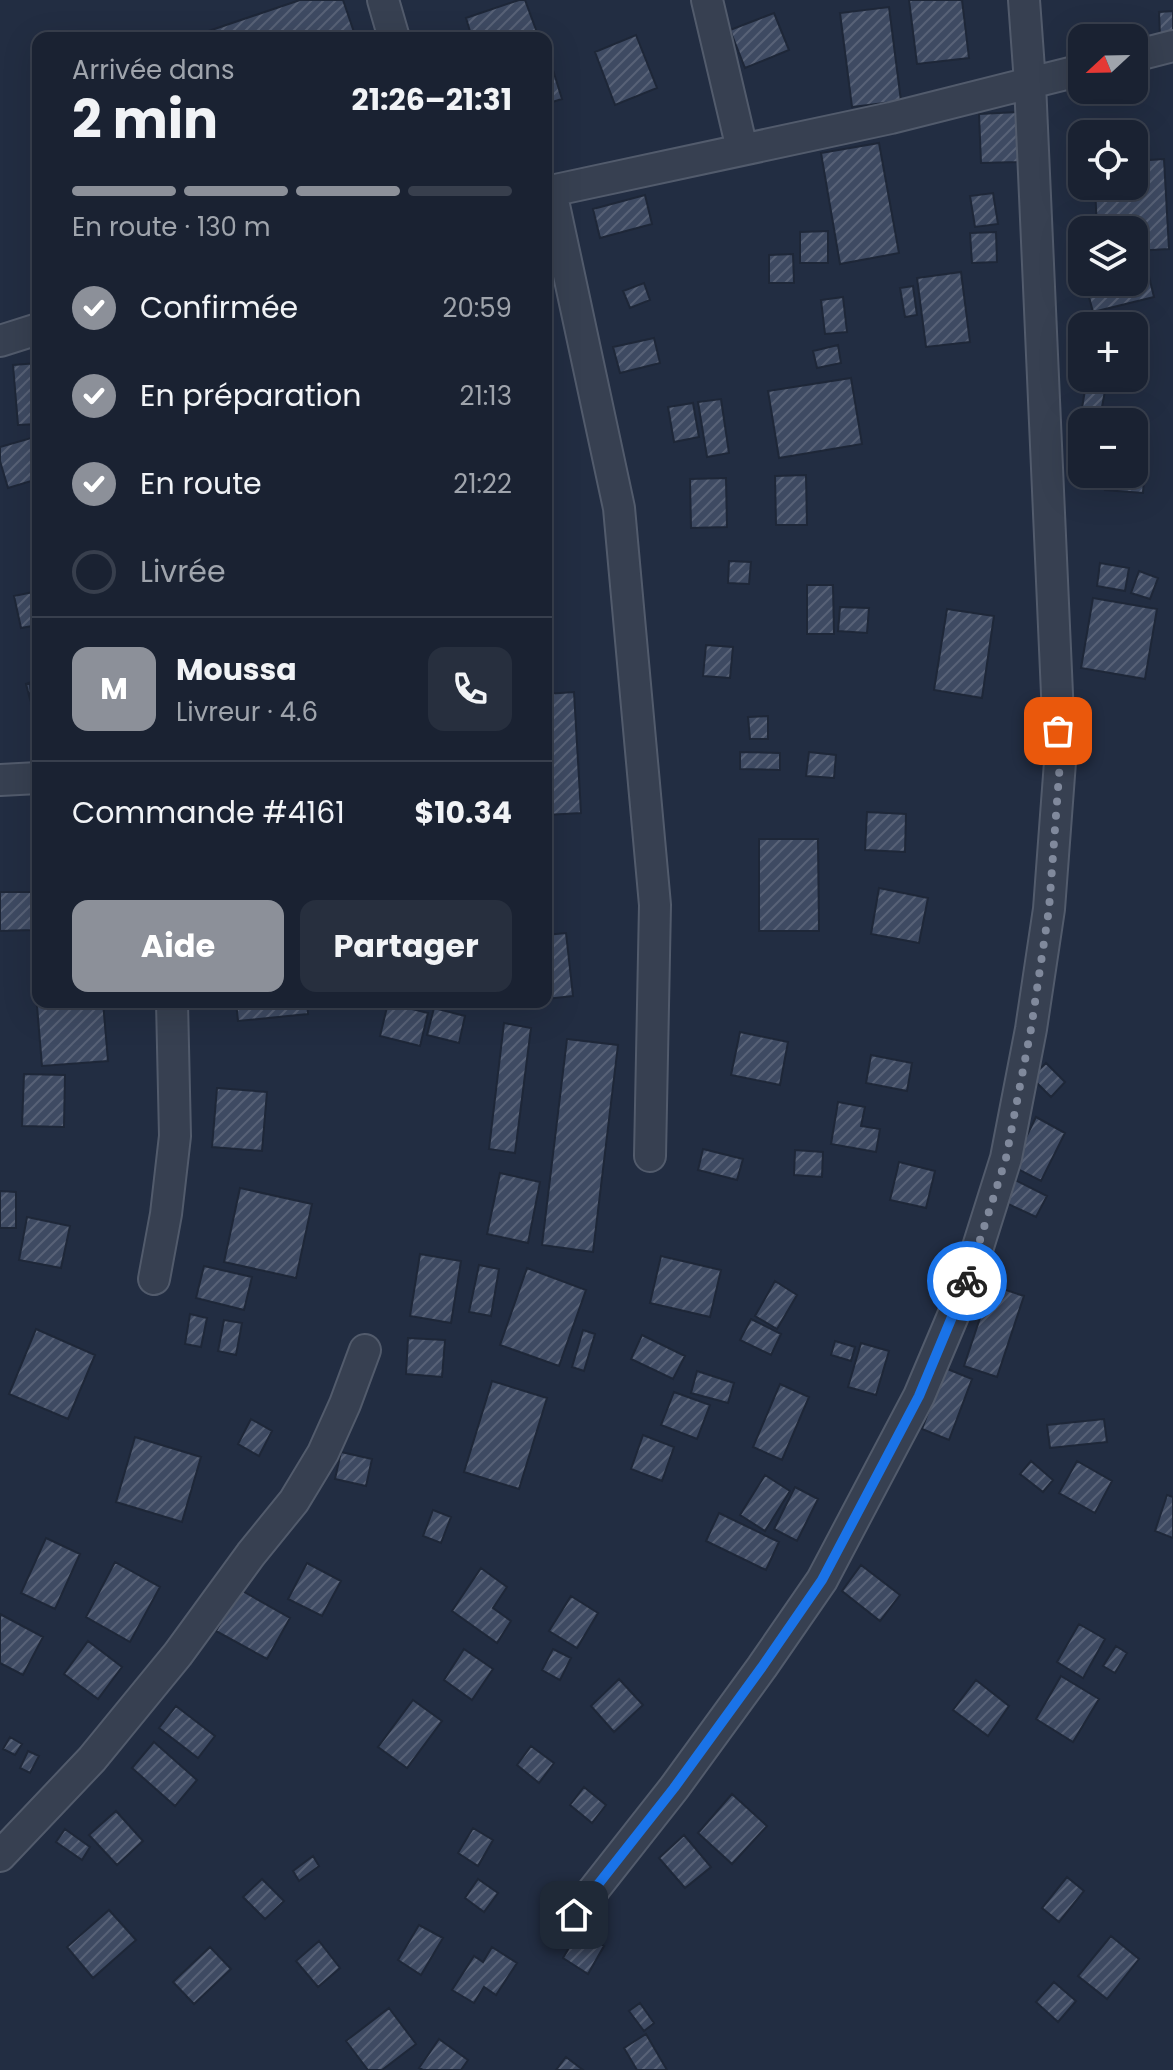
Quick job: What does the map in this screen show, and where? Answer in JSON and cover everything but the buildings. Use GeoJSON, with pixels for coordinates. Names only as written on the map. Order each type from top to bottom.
{"type":"FeatureCollection","features":[{"type":"Feature","properties":{"kind":"street"},"geometry":{"type":"LineString","coordinates":[[383,0],[392,32]]}},
{"type":"Feature","properties":{"kind":"street"},"geometry":{"type":"LineString","coordinates":[[707,0],[742,149]]}},
{"type":"Feature","properties":{"kind":"street"},"geometry":{"type":"LineString","coordinates":[[574,1915],[674,1788],[822,1580],[919,1396],[966,1285],[1006,1158],[1031,1029],[1049,909],[1060,762],[1024,0]]}},
{"type":"Feature","properties":{"kind":"street"},"geometry":{"type":"LineString","coordinates":[[1148,52],[1173,46]]}},
{"type":"Feature","properties":{"kind":"street"},"geometry":{"type":"LineString","coordinates":[[552,190],[891,118],[1068,74]]}},
{"type":"Feature","properties":{"kind":"street"},"geometry":{"type":"LineString","coordinates":[[552,205],[619,508],[655,905],[650,1156]]}},
{"type":"Feature","properties":{"kind":"street"},"geometry":{"type":"LineString","coordinates":[[0,341],[32,331]]}},
{"type":"Feature","properties":{"kind":"street"},"geometry":{"type":"LineString","coordinates":[[0,780],[32,778]]}},
{"type":"Feature","properties":{"kind":"street"},"geometry":{"type":"LineString","coordinates":[[154,1279],[166,1214],[175,1136],[172,1008]]}},
{"type":"Feature","properties":{"kind":"street"},"geometry":{"type":"LineString","coordinates":[[0,1856],[92,1759],[178,1654],[294,1501],[323,1453],[365,1350]]}},
{"type":"Feature","properties":{"kind":"way so far"},"geometry":{"type":"LineString","coordinates":[[967,1281],[1006,1158],[1031,1029],[1049,909],[1060,762],[1058,731]]}},
{"type":"Feature","properties":{"kind":"route"},"geometry":{"type":"LineString","coordinates":[[574,1915],[674,1788],[822,1580],[919,1396],[967,1281]]}}]}
